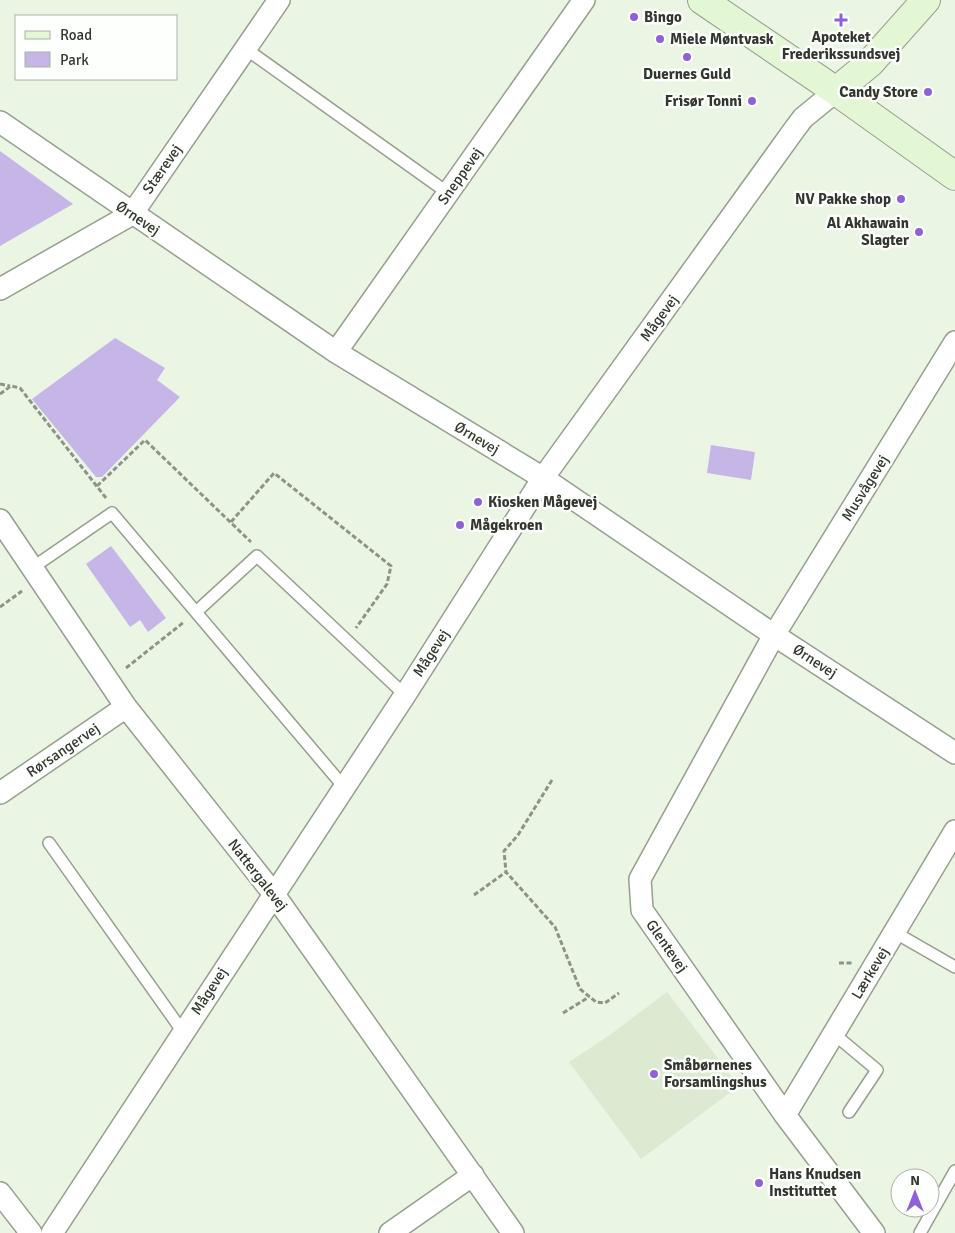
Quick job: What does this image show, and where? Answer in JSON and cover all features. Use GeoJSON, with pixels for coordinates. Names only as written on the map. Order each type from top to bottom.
{"type":"FeatureCollection","features":[{"type":"Feature","properties":{"kind":"street","name":"Stærevej"},"geometry":{"type":"LineString","coordinates":[[0,289],[132,214],[280,0]]}},
{"type":"Feature","properties":{"kind":"street","name":"Sneppevej"},"geometry":{"type":"LineString","coordinates":[[336,352],[584,0]]}},
{"type":"Feature","properties":{"kind":"street"},"geometry":{"type":"LineString","coordinates":[[702,0],[955,176]]}},
{"type":"Feature","properties":{"kind":"street"},"geometry":{"type":"LineString","coordinates":[[836,92],[870,63],[926,0]]}},
{"type":"Feature","properties":{"kind":"street","name":"Mågevej"},"geometry":{"type":"LineString","coordinates":[[52,1233],[404,695],[543,478],[803,118],[836,92]]}},
{"type":"Feature","properties":{"kind":"street","name":"Ørnevej"},"geometry":{"type":"LineString","coordinates":[[0,122],[336,352],[543,478],[774,635],[955,754]]}},
{"type":"Feature","properties":{"kind":"street","name":"Musvågevej"},"geometry":{"type":"LineString","coordinates":[[774,635],[955,342]]}},
{"type":"Feature","properties":{"kind":"street","name":"Nattergalevej"},"geometry":{"type":"LineString","coordinates":[[0,520],[126,707],[273,893],[514,1233]]}},
{"type":"Feature","properties":{"kind":"street","name":"Glentevej"},"geometry":{"type":"LineString","coordinates":[[774,635],[640,879],[642,910],[785,1115],[874,1233]]}},
{"type":"Feature","properties":{"kind":"street","name":"Rørsangervej"},"geometry":{"type":"LineString","coordinates":[[0,793],[126,707]]}},
{"type":"Feature","properties":{"kind":"street","name":"Lærkevej"},"geometry":{"type":"LineString","coordinates":[[785,1115],[894,932],[953,838]]}},
{"type":"Feature","properties":{"kind":"street"},"geometry":{"type":"LineString","coordinates":[[390,1233],[473,1175]]}},
{"type":"Feature","properties":{"kind":"street"},"geometry":{"type":"LineString","coordinates":[[0,1193],[31,1233]]}},
{"type":"Feature","properties":{"kind":"lane"},"geometry":{"type":"LineString","coordinates":[[246,49],[448,193]]}},
{"type":"Feature","properties":{"kind":"lane"},"geometry":{"type":"LineString","coordinates":[[36,574],[112,513],[344,787]]}},
{"type":"Feature","properties":{"kind":"lane"},"geometry":{"type":"LineString","coordinates":[[196,612],[256,556],[404,695]]}},
{"type":"Feature","properties":{"kind":"lane"},"geometry":{"type":"LineString","coordinates":[[49,843],[182,1032]]}},
{"type":"Feature","properties":{"kind":"lane"},"geometry":{"type":"LineString","coordinates":[[894,932],[955,967]]}},
{"type":"Feature","properties":{"kind":"lane"},"geometry":{"type":"LineString","coordinates":[[834,1034],[877,1070],[849,1112]]}},
{"type":"Feature","properties":{"kind":"lane"},"geometry":{"type":"LineString","coordinates":[[920,1233],[955,1171]]}},
{"type":"Feature","properties":{"kind":"path"},"geometry":{"type":"LineString","coordinates":[[0,384],[20,388],[110,504]]}},
{"type":"Feature","properties":{"kind":"path"},"geometry":{"type":"LineString","coordinates":[[0,394],[11,386]]}},
{"type":"Feature","properties":{"kind":"path"},"geometry":{"type":"LineString","coordinates":[[97,486],[146,440],[251,542],[256,556]]}},
{"type":"Feature","properties":{"kind":"path"},"geometry":{"type":"LineString","coordinates":[[231,522],[274,473],[390,566],[387,584],[347,640]]}},
{"type":"Feature","properties":{"kind":"path"},"geometry":{"type":"LineString","coordinates":[[0,607],[36,574]]}},
{"type":"Feature","properties":{"kind":"path"},"geometry":{"type":"LineString","coordinates":[[109,682],[196,612]]}},
{"type":"Feature","properties":{"kind":"path"},"geometry":{"type":"LineString","coordinates":[[552,780],[518,834],[504,851],[506,872],[555,927],[580,989],[596,1002],[605,1003],[619,994]]}},
{"type":"Feature","properties":{"kind":"path"},"geometry":{"type":"LineString","coordinates":[[474,895],[506,872]]}},
{"type":"Feature","properties":{"kind":"path"},"geometry":{"type":"LineString","coordinates":[[563,1013],[589,996]]}},
{"type":"Feature","properties":{"kind":"shaded area","name":"Småbørnenes Forsamlingshus"},"geometry":{"type":"Polygon","coordinates":[[[667,992],[739,1086],[641,1159],[569,1062],[607,1037],[667,992]]]}},
{"type":"Feature","properties":{"kind":"green space"},"geometry":{"type":"Polygon","coordinates":[[[0,151],[73,204],[0,246],[0,151]]]}},
{"type":"Feature","properties":{"kind":"green space"},"geometry":{"type":"Polygon","coordinates":[[[115,338],[165,368],[157,380],[180,397],[102,477],[96,477],[32,399],[115,338]]]}},
{"type":"Feature","properties":{"kind":"green space"},"geometry":{"type":"Polygon","coordinates":[[[711,445],[755,452],[751,480],[707,473],[711,445]]]}},
{"type":"Feature","properties":{"kind":"green space"},"geometry":{"type":"Polygon","coordinates":[[[111,546],[166,618],[148,632],[140,620],[130,627],[86,564],[111,546]]]}},
{"type":"Feature","properties":{"kind":"place","name":"Bingo"},"geometry":{"type":"Point","coordinates":[634,17]}},
{"type":"Feature","properties":{"kind":"place","name":"Apoteket Frederikssundsvej"},"geometry":{"type":"Point","coordinates":[841,20]}},
{"type":"Feature","properties":{"kind":"place","name":"Miele Møntvask"},"geometry":{"type":"Point","coordinates":[660,39]}},
{"type":"Feature","properties":{"kind":"place","name":"Duernes Guld"},"geometry":{"type":"Point","coordinates":[687,57]}},
{"type":"Feature","properties":{"kind":"place","name":"Candy Store"},"geometry":{"type":"Point","coordinates":[928,92]}},
{"type":"Feature","properties":{"kind":"place","name":"Frisør Tonni"},"geometry":{"type":"Point","coordinates":[752,101]}},
{"type":"Feature","properties":{"kind":"place","name":"NV Pakke shop"},"geometry":{"type":"Point","coordinates":[901,199]}},
{"type":"Feature","properties":{"kind":"place","name":"Al Akhawain Slagter"},"geometry":{"type":"Point","coordinates":[919,232]}},
{"type":"Feature","properties":{"kind":"place","name":"Kiosken Mågevej"},"geometry":{"type":"Point","coordinates":[478,502]}},
{"type":"Feature","properties":{"kind":"place","name":"Mågekroen"},"geometry":{"type":"Point","coordinates":[460,525]}},
{"type":"Feature","properties":{"kind":"place","name":"Småbørnenes Forsamlingshus"},"geometry":{"type":"Point","coordinates":[654,1074]}},
{"type":"Feature","properties":{"kind":"place","name":"Hans Knudsen Instituttet"},"geometry":{"type":"Point","coordinates":[759,1183]}}]}
